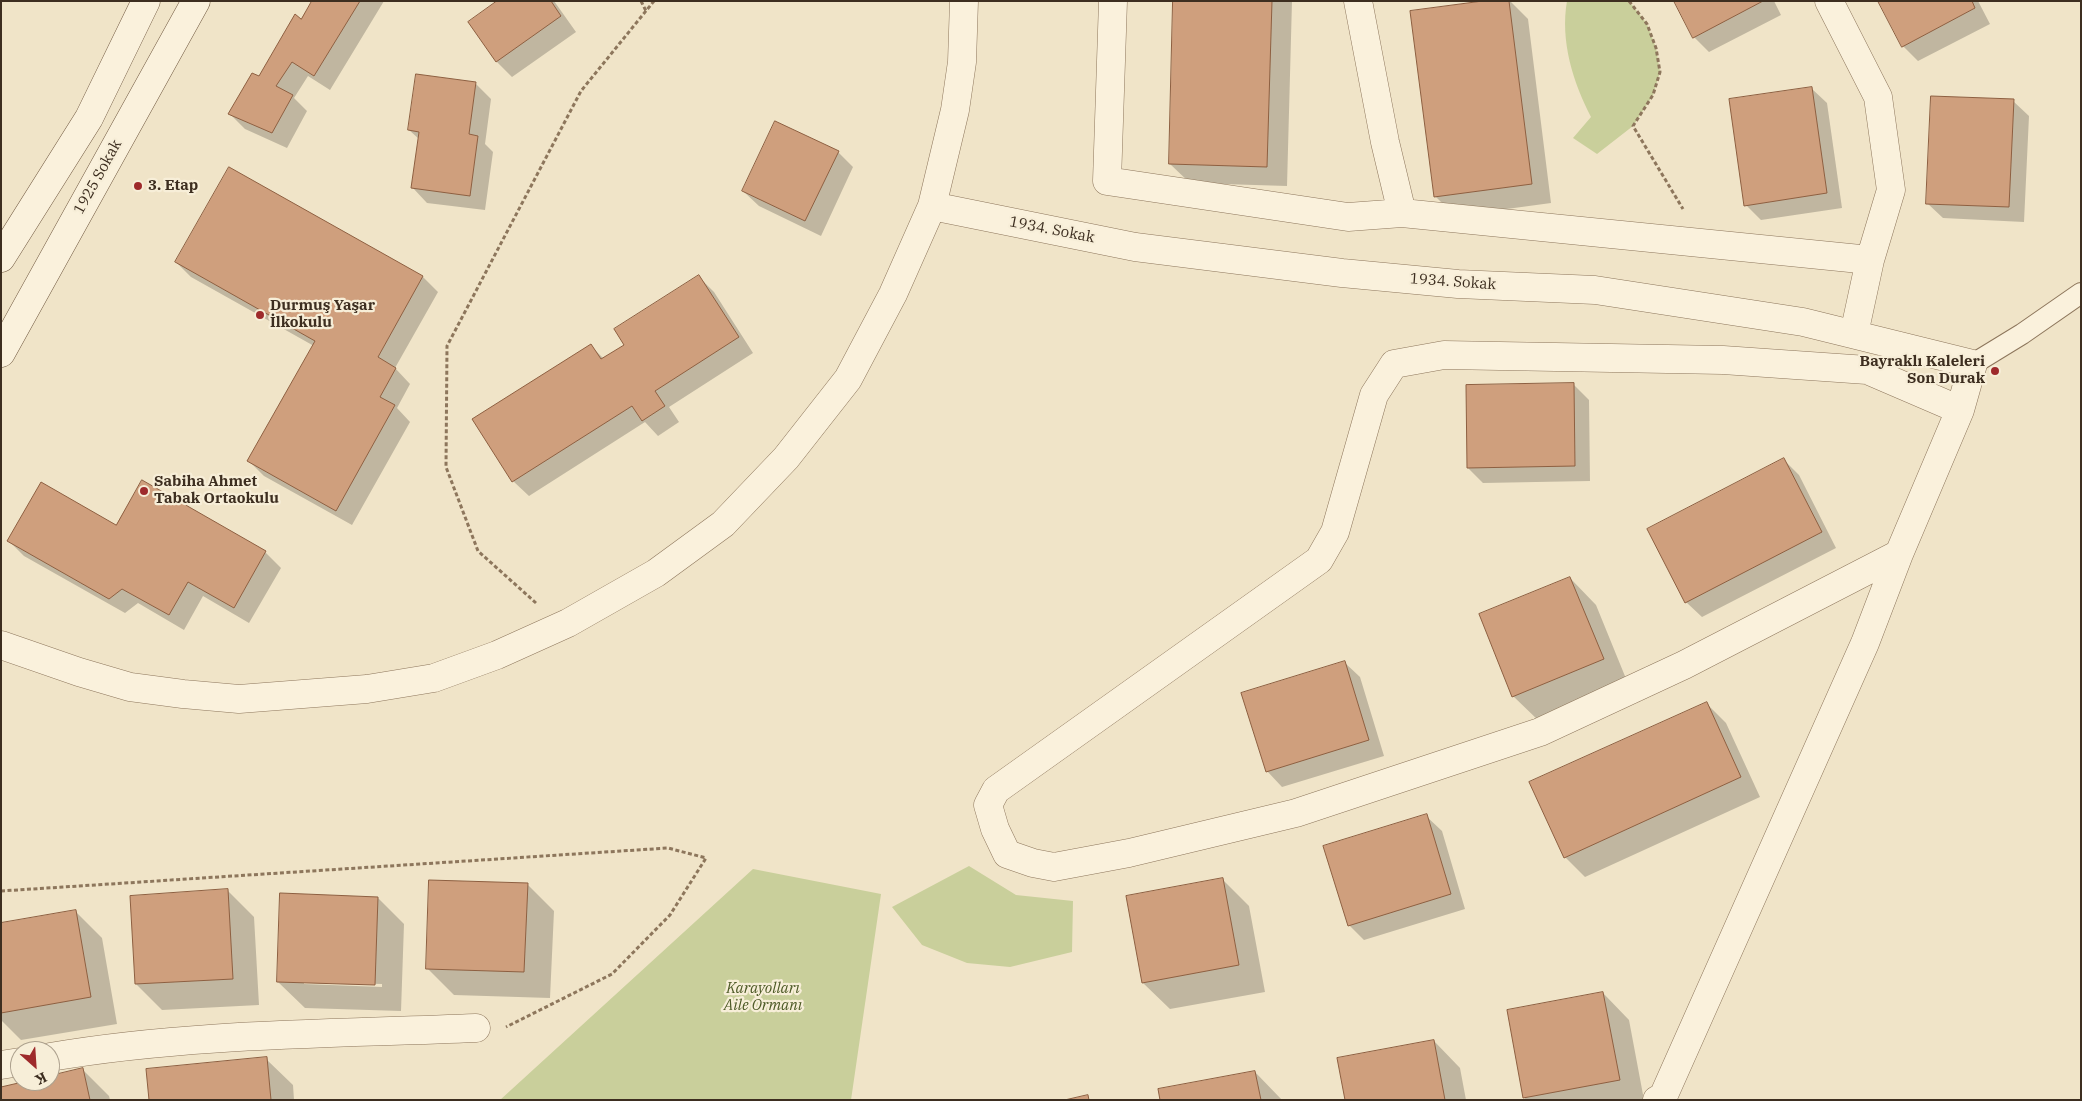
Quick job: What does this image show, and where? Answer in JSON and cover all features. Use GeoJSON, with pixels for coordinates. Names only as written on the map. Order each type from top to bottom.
{"type":"FeatureCollection","features":[{"type":"Feature","properties":{"kind":"street"},"geometry":{"type":"LineString","coordinates":[[1,258],[89,118],[146,1]]}},
{"type":"Feature","properties":{"kind":"street","name":"1925 Sokak"},"geometry":{"type":"LineString","coordinates":[[1,353],[196,1]]}},
{"type":"Feature","properties":{"kind":"street"},"geometry":{"type":"LineString","coordinates":[[1,645],[79,672],[130,687],[183,694],[239,699],[367,689],[434,678],[497,655],[568,623],[656,573],[723,524],[786,458],[848,379],[893,294],[932,206],[955,110],[962,62],[964,1]]}},
{"type":"Feature","properties":{"kind":"street"},"geometry":{"type":"LineString","coordinates":[[1113,1],[1107,181],[1348,217],[1402,213],[1870,260]]}},
{"type":"Feature","properties":{"kind":"street"},"geometry":{"type":"LineString","coordinates":[[1358,1],[1385,142],[1402,213]]}},
{"type":"Feature","properties":{"kind":"street"},"geometry":{"type":"LineString","coordinates":[[1829,1],[1878,98],[1891,190],[1870,260],[1854,334]]}},
{"type":"Feature","properties":{"kind":"street","name":"1934. Sokak"},"geometry":{"type":"LineString","coordinates":[[932,206],[1135,247],[1342,273],[1458,284],[1595,290],[1803,322],[1973,364]]}},
{"type":"Feature","properties":{"kind":"street"},"geometry":{"type":"LineString","coordinates":[[1899,554],[1684,666],[1540,732],[1296,813],[1129,852],[1054,867],[1033,863],[1007,854],[991,817],[988,805],[996,790],[1319,560],[1335,532],[1374,395],[1394,364],[1444,355],[1723,360],[1867,370],[1960,410]]}},
{"type":"Feature","properties":{"kind":"street"},"geometry":{"type":"LineString","coordinates":[[1657,1100],[1663,1096],[1865,643],[1899,554],[1960,410],[1973,364]]}},
{"type":"Feature","properties":{"kind":"street"},"geometry":{"type":"LineString","coordinates":[[60,1055],[103,1048],[210,1038],[476,1028]]}},
{"type":"Feature","properties":{"kind":"lane"},"geometry":{"type":"LineString","coordinates":[[1973,364],[2022,334],[2081,293]]}},
{"type":"Feature","properties":{"kind":"path"},"geometry":{"type":"LineString","coordinates":[[641,1],[646,11]]}},
{"type":"Feature","properties":{"kind":"path"},"geometry":{"type":"LineString","coordinates":[[527,596],[478,551],[446,468],[448,346],[581,91],[654,1]]}},
{"type":"Feature","properties":{"kind":"path"},"geometry":{"type":"LineString","coordinates":[[1629,1],[1647,24],[1656,48],[1660,72],[1654,96],[1633,126],[1704,244]]}},
{"type":"Feature","properties":{"kind":"path"},"geometry":{"type":"LineString","coordinates":[[1,890],[668,848],[706,858],[670,915],[612,974],[505,1027],[476,1028]]}},
{"type":"Feature","properties":{"kind":"green space"},"geometry":{"type":"Polygon","coordinates":[[[1567,1],[1629,1],[1647,24],[1656,48],[1660,72],[1653,95],[1633,126],[1597,154],[1573,138],[1591,117],[1579,90],[1570,61],[1565,31],[1567,1]]]}},
{"type":"Feature","properties":{"kind":"green space"},"geometry":{"type":"Polygon","coordinates":[[[969,866],[1016,895],[1073,901],[1072,952],[1010,967],[967,963],[922,945],[892,907],[969,866]]]}},
{"type":"Feature","properties":{"kind":"green space","name":"Karayolları Aile Ormanı"},"geometry":{"type":"Polygon","coordinates":[[[753,869],[881,894],[851,1100],[500,1100],[753,869]]]}},
{"type":"Feature","properties":{"kind":"building"},"geometry":{"type":"Polygon","coordinates":[[[312,1],[360,1],[314,76],[292,62],[276,86],[293,95],[272,133],[228,114],[252,73],[259,76],[295,14],[301,19],[312,1]]]}},
{"type":"Feature","properties":{"kind":"building"},"geometry":{"type":"Polygon","coordinates":[[[497,1],[551,1],[561,16],[496,62],[468,22],[497,1]]]}},
{"type":"Feature","properties":{"kind":"building"},"geometry":{"type":"Polygon","coordinates":[[[1173,1],[1272,1],[1267,167],[1169,164],[1173,1]]]}},
{"type":"Feature","properties":{"kind":"building"},"geometry":{"type":"Polygon","coordinates":[[[1483,1],[1509,1],[1532,184],[1434,197],[1410,11],[1483,1]]]}},
{"type":"Feature","properties":{"kind":"building"},"geometry":{"type":"Polygon","coordinates":[[[1674,1],[1763,1],[1693,38],[1674,1]]]}},
{"type":"Feature","properties":{"kind":"building"},"geometry":{"type":"Polygon","coordinates":[[[1878,1],[1972,1],[1975,8],[1902,47],[1878,1]]]}},
{"type":"Feature","properties":{"kind":"building"},"geometry":{"type":"Polygon","coordinates":[[[416,74],[476,82],[469,134],[478,136],[470,196],[411,188],[419,132],[408,130],[416,74]]]}},
{"type":"Feature","properties":{"kind":"building"},"geometry":{"type":"Polygon","coordinates":[[[1812,87],[1827,193],[1744,206],[1729,99],[1812,87]]]}},
{"type":"Feature","properties":{"kind":"building"},"geometry":{"type":"Polygon","coordinates":[[[1931,96],[2014,99],[2009,207],[1926,204],[1931,96]]]}},
{"type":"Feature","properties":{"kind":"building"},"geometry":{"type":"Polygon","coordinates":[[[775,121],[839,151],[805,221],[742,191],[775,121]]]}},
{"type":"Feature","properties":{"kind":"building","name":"Durmuş Yaşar İlkokulu"},"geometry":{"type":"Polygon","coordinates":[[[229,167],[423,276],[378,357],[396,368],[380,397],[395,405],[336,511],[247,461],[315,341],[175,262],[229,167]]]}},
{"type":"Feature","properties":{"kind":"building"},"geometry":{"type":"Polygon","coordinates":[[[699,275],[739,337],[655,391],[665,406],[642,421],[632,406],[512,482],[472,419],[591,344],[601,359],[624,345],[614,329],[699,275]]]}},
{"type":"Feature","properties":{"kind":"building"},"geometry":{"type":"Polygon","coordinates":[[[1574,383],[1575,466],[1467,468],[1466,385],[1574,383]]]}},
{"type":"Feature","properties":{"kind":"building"},"geometry":{"type":"Polygon","coordinates":[[[1784,458],[1822,532],[1685,603],[1647,529],[1784,458]]]}},
{"type":"Feature","properties":{"kind":"building","name":"Sabiha Ahmet Tabak Ortaokulu"},"geometry":{"type":"Polygon","coordinates":[[[142,480],[266,551],[234,608],[188,582],[169,615],[122,589],[109,599],[7,541],[41,482],[116,525],[142,480]]]}},
{"type":"Feature","properties":{"kind":"building"},"geometry":{"type":"Polygon","coordinates":[[[1570,577],[1604,659],[1512,697],[1479,614],[1570,577]]]}},
{"type":"Feature","properties":{"kind":"building"},"geometry":{"type":"Polygon","coordinates":[[[1345,661],[1369,740],[1266,772],[1241,693],[1345,661]]]}},
{"type":"Feature","properties":{"kind":"building"},"geometry":{"type":"Polygon","coordinates":[[[1707,702],[1741,777],[1564,858],[1529,782],[1707,702]]]}},
{"type":"Feature","properties":{"kind":"building"},"geometry":{"type":"Polygon","coordinates":[[[1427,814],[1451,894],[1348,926],[1323,846],[1427,814]]]}},
{"type":"Feature","properties":{"kind":"building"},"geometry":{"type":"Polygon","coordinates":[[[1223,878],[1239,965],[1142,983],[1126,896],[1223,878]]]}},
{"type":"Feature","properties":{"kind":"building"},"geometry":{"type":"Polygon","coordinates":[[[429,880],[528,883],[524,972],[426,969],[429,880]]]}},
{"type":"Feature","properties":{"kind":"building"},"geometry":{"type":"Polygon","coordinates":[[[228,889],[233,979],[135,984],[130,896],[228,889]]]}},
{"type":"Feature","properties":{"kind":"building"},"geometry":{"type":"Polygon","coordinates":[[[280,893],[378,897],[375,985],[277,982],[280,893]]]}},
{"type":"Feature","properties":{"kind":"building"},"geometry":{"type":"Polygon","coordinates":[[[76,910],[91,997],[1,1013],[1,923],[76,910]]]}},
{"type":"Feature","properties":{"kind":"building"},"geometry":{"type":"Polygon","coordinates":[[[1603,992],[1620,1080],[1523,1098],[1507,1010],[1603,992]]]}},
{"type":"Feature","properties":{"kind":"building"},"geometry":{"type":"Polygon","coordinates":[[[1434,1040],[1445,1100],[1345,1100],[1337,1058],[1434,1040]]]}},
{"type":"Feature","properties":{"kind":"building"},"geometry":{"type":"Polygon","coordinates":[[[267,1057],[271,1100],[149,1100],[146,1069],[267,1057]]]}},
{"type":"Feature","properties":{"kind":"building"},"geometry":{"type":"Polygon","coordinates":[[[83,1068],[90,1100],[1,1100],[1,1087],[10,1085],[10,1091],[60,1091],[60,1074],[83,1068]]]}},
{"type":"Feature","properties":{"kind":"building"},"geometry":{"type":"Polygon","coordinates":[[[1255,1071],[1261,1100],[1160,1100],[1158,1089],[1255,1071]]]}},
{"type":"Feature","properties":{"kind":"building"},"geometry":{"type":"Polygon","coordinates":[[[1088,1095],[1089,1100],[1065,1100],[1088,1095]]]}},
{"type":"Feature","properties":{"kind":"place","name":"3. Etap"},"geometry":{"type":"Point","coordinates":[138,186]}},
{"type":"Feature","properties":{"kind":"place","name":"Durmuş Yaşar İlkokulu"},"geometry":{"type":"Point","coordinates":[260,315]}},
{"type":"Feature","properties":{"kind":"place","name":"Bayraklı Kaleleri Son Durak"},"geometry":{"type":"Point","coordinates":[1995,371]}},
{"type":"Feature","properties":{"kind":"place","name":"Sabiha Ahmet Tabak Ortaokulu"},"geometry":{"type":"Point","coordinates":[144,491]}}]}
